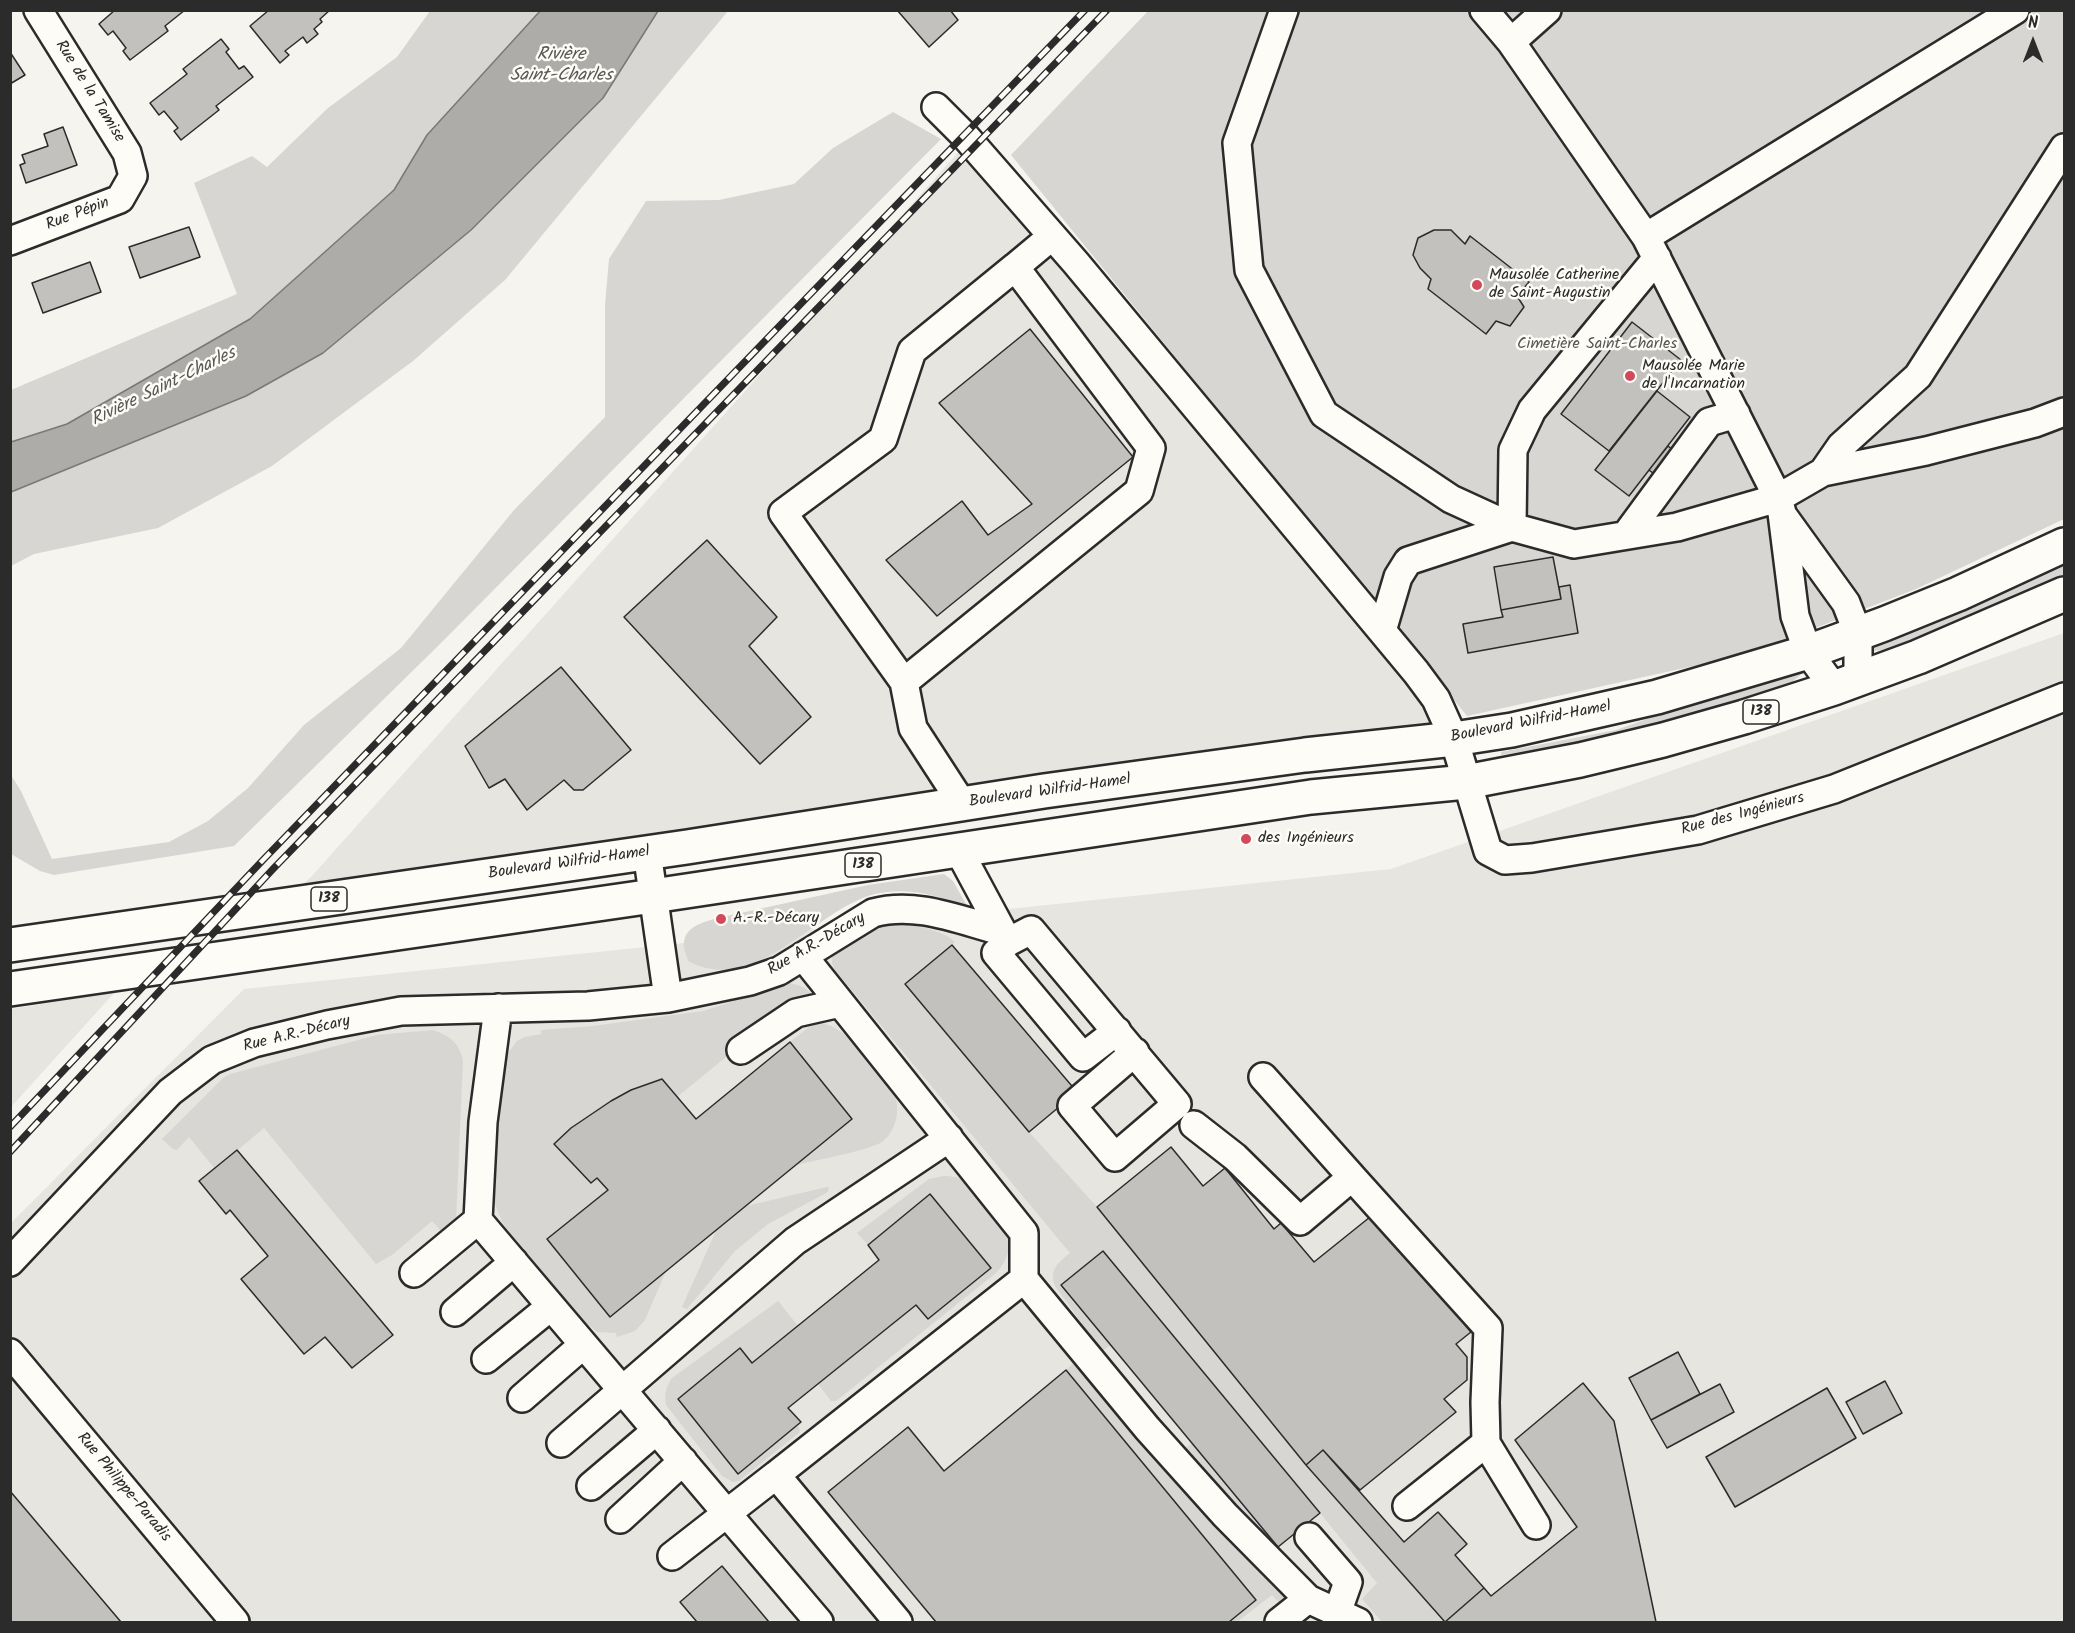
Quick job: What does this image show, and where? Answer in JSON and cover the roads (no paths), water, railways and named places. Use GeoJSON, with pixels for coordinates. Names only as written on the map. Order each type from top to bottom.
{"type":"FeatureCollection","features":[{"type":"Feature","properties":{"kind":"main road","name":"Boulevard Wilfrid-Hamel"},"geometry":{"type":"LineString","coordinates":[[10,945],[1305,755],[1454,739],[1512,730],[1657,697],[1808,651],[1858,634],[1958,594],[2064,545]]}},
{"type":"Feature","properties":{"kind":"main road","name":"138"},"geometry":{"type":"LineString","coordinates":[[10,989],[654,896],[1311,797],[1467,782],[1580,760],[1744,717],[1928,653],[2064,594]]}},
{"type":"Feature","properties":{"kind":"street","name":"Rue de la Tamise"},"geometry":{"type":"LineString","coordinates":[[38,10],[127,153],[133,176]]}},
{"type":"Feature","properties":{"kind":"street"},"geometry":{"type":"LineString","coordinates":[[1284,10],[1237,143],[1249,270],[1324,414],[1451,499],[1512,527],[1574,544],[1677,527],[1780,506],[1823,472],[1841,446],[1918,376],[2064,148]]}},
{"type":"Feature","properties":{"kind":"street"},"geometry":{"type":"LineString","coordinates":[[1484,10],[1510,42],[1652,247],[1780,506],[1846,603],[1858,634],[1846,683],[1808,651],[1795,616],[1780,506]]}},
{"type":"Feature","properties":{"kind":"street"},"geometry":{"type":"LineString","coordinates":[[1510,42],[1547,10]]}},
{"type":"Feature","properties":{"kind":"street"},"geometry":{"type":"LineString","coordinates":[[1512,527],[1513,450],[1532,410],[1652,247],[2015,10]]}},
{"type":"Feature","properties":{"kind":"street","name":"Rue des Ingénieurs"},"geometry":{"type":"LineString","coordinates":[[936,107],[965,136],[1076,263],[1436,699],[1454,739],[1488,851],[1505,860],[1532,858],[1698,830],[1833,789],[2064,697]]}},
{"type":"Feature","properties":{"kind":"street","name":"Rue Pépin"},"geometry":{"type":"LineString","coordinates":[[10,241],[120,199],[133,176]]}},
{"type":"Feature","properties":{"kind":"street"},"geometry":{"type":"LineString","coordinates":[[963,805],[913,728],[904,682],[783,513],[883,439],[912,351],[1051,237]]}},
{"type":"Feature","properties":{"kind":"street"},"geometry":{"type":"LineString","coordinates":[[904,682],[1138,492],[1151,448],[1014,267]]}},
{"type":"Feature","properties":{"kind":"street"},"geometry":{"type":"LineString","coordinates":[[1823,472],[1926,451],[2035,423],[2064,412]]}},
{"type":"Feature","properties":{"kind":"street"},"geometry":{"type":"LineString","coordinates":[[1626,535],[1709,422],[1736,414]]}},
{"type":"Feature","properties":{"kind":"street"},"geometry":{"type":"LineString","coordinates":[[1382,631],[1398,577],[1408,561],[1512,527]]}},
{"type":"Feature","properties":{"kind":"street"},"geometry":{"type":"LineString","coordinates":[[958,849],[1004,937]]}},
{"type":"Feature","properties":{"kind":"street"},"geometry":{"type":"LineString","coordinates":[[647,852],[668,998]]}},
{"type":"Feature","properties":{"kind":"street","name":"Rue A.R.-Décary"},"geometry":{"type":"LineString","coordinates":[[10,1262],[170,1092],[212,1060],[254,1043],[327,1025],[401,1011],[588,1006],[668,998],[750,981],[779,970],[873,913],[889,909],[922,910],[1004,937]]}},
{"type":"Feature","properties":{"kind":"street"},"geometry":{"type":"LineString","coordinates":[[1117,1031],[1083,1057],[996,953],[1004,937],[1031,930],[1135,1052],[1184,1113],[1235,1157],[1300,1221],[1352,1177]]}},
{"type":"Feature","properties":{"kind":"street"},"geometry":{"type":"LineString","coordinates":[[803,956],[1024,1233],[1024,1279],[1155,1437],[1225,1515],[1308,1599],[1348,1618],[1348,1582],[1309,1537]]}},
{"type":"Feature","properties":{"kind":"street"},"geometry":{"type":"LineString","coordinates":[[741,1050],[796,1013],[840,1003]]}},
{"type":"Feature","properties":{"kind":"street"},"geometry":{"type":"LineString","coordinates":[[498,1008],[483,1122],[478,1220],[819,1623]]}},
{"type":"Feature","properties":{"kind":"street"},"geometry":{"type":"LineString","coordinates":[[1135,1052],[1072,1106],[1115,1157],[1184,1113]]}},
{"type":"Feature","properties":{"kind":"street"},"geometry":{"type":"LineString","coordinates":[[1263,1077],[1488,1328],[1486,1443],[1536,1525]]}},
{"type":"Feature","properties":{"kind":"street"},"geometry":{"type":"LineString","coordinates":[[561,1443],[795,1241],[949,1138]]}},
{"type":"Feature","properties":{"kind":"street"},"geometry":{"type":"LineString","coordinates":[[414,1273],[478,1220]]}},
{"type":"Feature","properties":{"kind":"street"},"geometry":{"type":"LineString","coordinates":[[454,1312],[514,1262]]}},
{"type":"Feature","properties":{"kind":"street"},"geometry":{"type":"LineString","coordinates":[[672,1556],[1024,1279]]}},
{"type":"Feature","properties":{"kind":"street"},"geometry":{"type":"LineString","coordinates":[[486,1359],[550,1307]]}},
{"type":"Feature","properties":{"kind":"street"},"geometry":{"type":"LineString","coordinates":[[522,1398],[583,1345]]}},
{"type":"Feature","properties":{"kind":"street","name":"Rue Philippe-Paradis"},"geometry":{"type":"LineString","coordinates":[[10,1353],[235,1623]]}},
{"type":"Feature","properties":{"kind":"street"},"geometry":{"type":"LineString","coordinates":[[591,1486],[657,1430]]}},
{"type":"Feature","properties":{"kind":"street"},"geometry":{"type":"LineString","coordinates":[[1407,1506],[1486,1443]]}},
{"type":"Feature","properties":{"kind":"street"},"geometry":{"type":"LineString","coordinates":[[620,1519],[683,1461]]}},
{"type":"Feature","properties":{"kind":"street"},"geometry":{"type":"LineString","coordinates":[[776,1475],[898,1623]]}},
{"type":"Feature","properties":{"kind":"street"},"geometry":{"type":"LineString","coordinates":[[1279,1623],[1308,1599]]}},
{"type":"Feature","properties":{"kind":"water","name":"Rivière Saint-Charles"},"geometry":{"type":"Polygon","coordinates":[[[541,10],[658,11],[603,98],[471,230],[323,353],[246,396],[11,492],[11,442],[67,424],[250,319],[394,190],[427,135],[541,10]]]}},
{"type":"Feature","properties":{"kind":"railway"},"geometry":{"type":"LineString","coordinates":[[10,1127],[263,860],[1085,10]]}},
{"type":"Feature","properties":{"kind":"railway"},"geometry":{"type":"LineString","coordinates":[[10,1152],[273,869],[1107,10]]}},
{"type":"Feature","properties":{"kind":"place","name":"Mausolée Catherine de Saint-Augustin"},"geometry":{"type":"Point","coordinates":[1477,285]}},
{"type":"Feature","properties":{"kind":"place","name":"Mausolée Marie de l'Incarnation"},"geometry":{"type":"Point","coordinates":[1630,376]}},
{"type":"Feature","properties":{"kind":"place","name":"des Ingénieurs"},"geometry":{"type":"Point","coordinates":[1246,839]}},
{"type":"Feature","properties":{"kind":"place","name":"A.-R.-Décary"},"geometry":{"type":"Point","coordinates":[721,919]}},
{"type":"Feature","properties":{"kind":"park label","name":"Cimetière Saint-Charles"},"geometry":{"type":"Point","coordinates":[1597,345]}}]}
